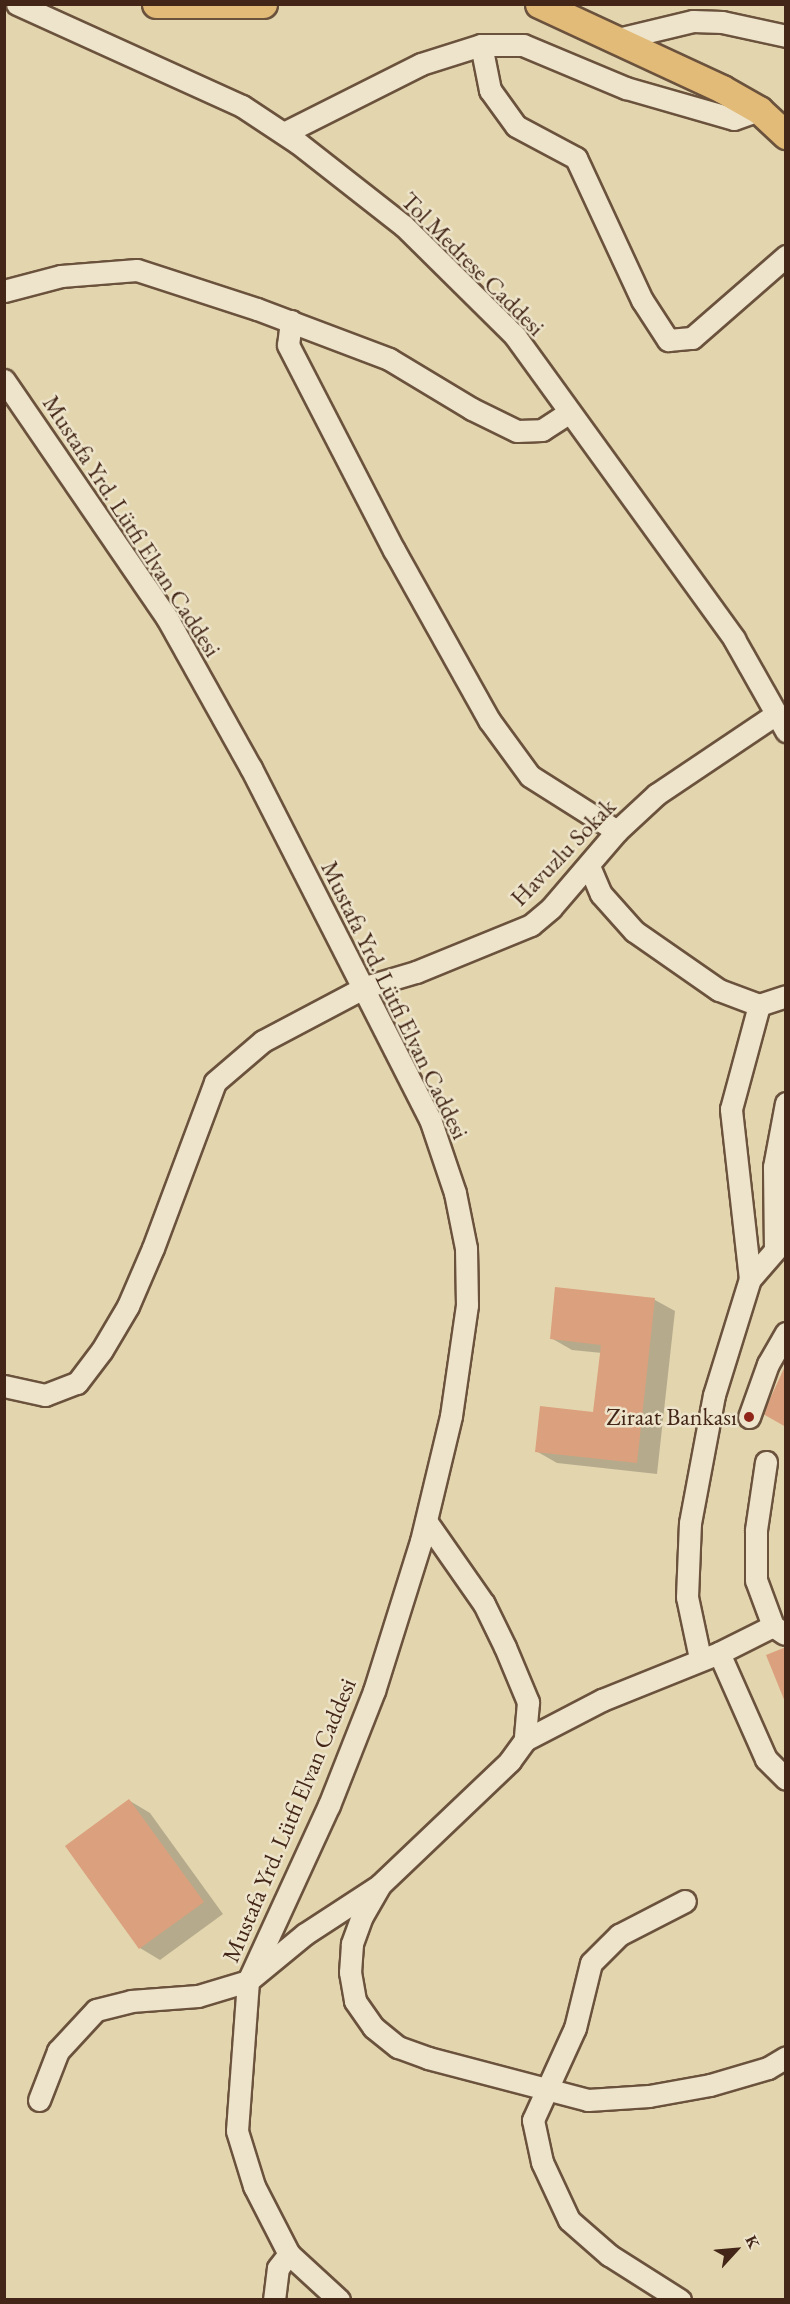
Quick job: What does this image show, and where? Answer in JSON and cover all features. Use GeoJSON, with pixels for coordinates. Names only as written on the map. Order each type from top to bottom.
{"type":"FeatureCollection","features":[{"type":"Feature","properties":{"kind":"main road"},"geometry":{"type":"LineString","coordinates":[[156,4],[263,4]]}},
{"type":"Feature","properties":{"kind":"main road"},"geometry":{"type":"LineString","coordinates":[[539,4],[618,39],[759,110],[786,135]]}},
{"type":"Feature","properties":{"kind":"street","name":"Tol Medrese Caddesi"},"geometry":{"type":"LineString","coordinates":[[17,4],[242,106],[284,133],[404,226],[515,336],[568,413],[734,639],[781,723]]}},
{"type":"Feature","properties":{"kind":"street"},"geometry":{"type":"LineString","coordinates":[[618,39],[693,21],[722,21],[786,36]]}},
{"type":"Feature","properties":{"kind":"street"},"geometry":{"type":"LineString","coordinates":[[284,133],[421,64],[481,45],[523,45],[626,88],[734,119],[759,110]]}},
{"type":"Feature","properties":{"kind":"street"},"geometry":{"type":"LineString","coordinates":[[481,45],[490,90],[516,126],[576,158],[642,300],[668,340],[692,338],[786,256]]}},
{"type":"Feature","properties":{"kind":"street"},"geometry":{"type":"LineString","coordinates":[[4,291],[61,276],[137,270],[291,321],[389,359],[472,409],[517,431],[542,430],[568,413]]}},
{"type":"Feature","properties":{"kind":"street"},"geometry":{"type":"LineString","coordinates":[[291,321],[288,345],[394,550],[489,720],[530,776],[617,831]]}},
{"type":"Feature","properties":{"kind":"street","name":"Mustafa Yrd. Lütfi Elvan Caddesi"},"geometry":{"type":"LineString","coordinates":[[4,380],[167,618],[251,768],[365,987],[430,1119],[455,1193],[465,1248],[467,1305],[452,1405],[426,1521],[374,1691],[328,1805],[248,1981],[237,2131],[254,2186],[289,2254],[339,2300]]}},
{"type":"Feature","properties":{"kind":"street","name":"Havuzlu Sokak"},"geometry":{"type":"LineString","coordinates":[[4,1386],[45,1395],[78,1383],[128,1306],[215,1082],[263,1041],[365,987],[416,972],[531,925],[589,866],[617,831],[703,760],[781,723]]}},
{"type":"Feature","properties":{"kind":"street"},"geometry":{"type":"LineString","coordinates":[[589,866],[601,894],[634,931],[719,990],[759,1005],[786,996]]}},
{"type":"Feature","properties":{"kind":"street"},"geometry":{"type":"LineString","coordinates":[[750,1279],[731,1109],[759,1005]]}},
{"type":"Feature","properties":{"kind":"street"},"geometry":{"type":"LineString","coordinates":[[786,1103],[774,1167],[775,1250],[750,1279],[714,1395],[690,1523],[687,1597],[709,1655],[766,1759],[786,1779]]}},
{"type":"Feature","properties":{"kind":"street"},"geometry":{"type":"LineString","coordinates":[[748,1417],[768,1364],[786,1333]]}},
{"type":"Feature","properties":{"kind":"street"},"geometry":{"type":"LineString","coordinates":[[39,2100],[58,2051],[96,2010],[131,2001],[198,1996],[248,1981],[305,1934],[380,1885],[510,1761],[525,1740],[602,1700],[709,1655],[779,1630],[756,1580],[756,1530],[766,1462]]}},
{"type":"Feature","properties":{"kind":"street"},"geometry":{"type":"LineString","coordinates":[[426,1521],[484,1604],[505,1647],[528,1702],[525,1740]]}},
{"type":"Feature","properties":{"kind":"street"},"geometry":{"type":"LineString","coordinates":[[380,1885],[352,1944],[350,1972],[355,2001],[373,2027],[398,2047],[545,2091],[588,2100],[649,2096],[729,2080],[768,2068],[786,2057]]}},
{"type":"Feature","properties":{"kind":"street"},"geometry":{"type":"LineString","coordinates":[[680,2300],[609,2255],[569,2220],[542,2162],[533,2120],[574,2028],[591,1963],[619,1935],[685,1901]]}},
{"type":"Feature","properties":{"kind":"street"},"geometry":{"type":"LineString","coordinates":[[274,2300],[278,2268],[289,2254]]}},
{"type":"Feature","properties":{"kind":"building"},"geometry":{"type":"Polygon","coordinates":[[[555,1287],[655,1298],[637,1463],[535,1452],[540,1406],[593,1412],[601,1345],[550,1339],[555,1287]]]}},
{"type":"Feature","properties":{"kind":"building"},"geometry":{"type":"Polygon","coordinates":[[[786,1364],[786,1427],[763,1414],[786,1364]]]}},
{"type":"Feature","properties":{"kind":"building"},"geometry":{"type":"Polygon","coordinates":[[[786,1647],[786,1702],[785,1702],[766,1655],[786,1647]]]}},
{"type":"Feature","properties":{"kind":"building"},"geometry":{"type":"Polygon","coordinates":[[[129,1799],[204,1902],[139,1949],[65,1846],[129,1799]]]}},
{"type":"Feature","properties":{"kind":"place","name":"Ziraat Bankası"},"geometry":{"type":"Point","coordinates":[749,1417]}}]}
